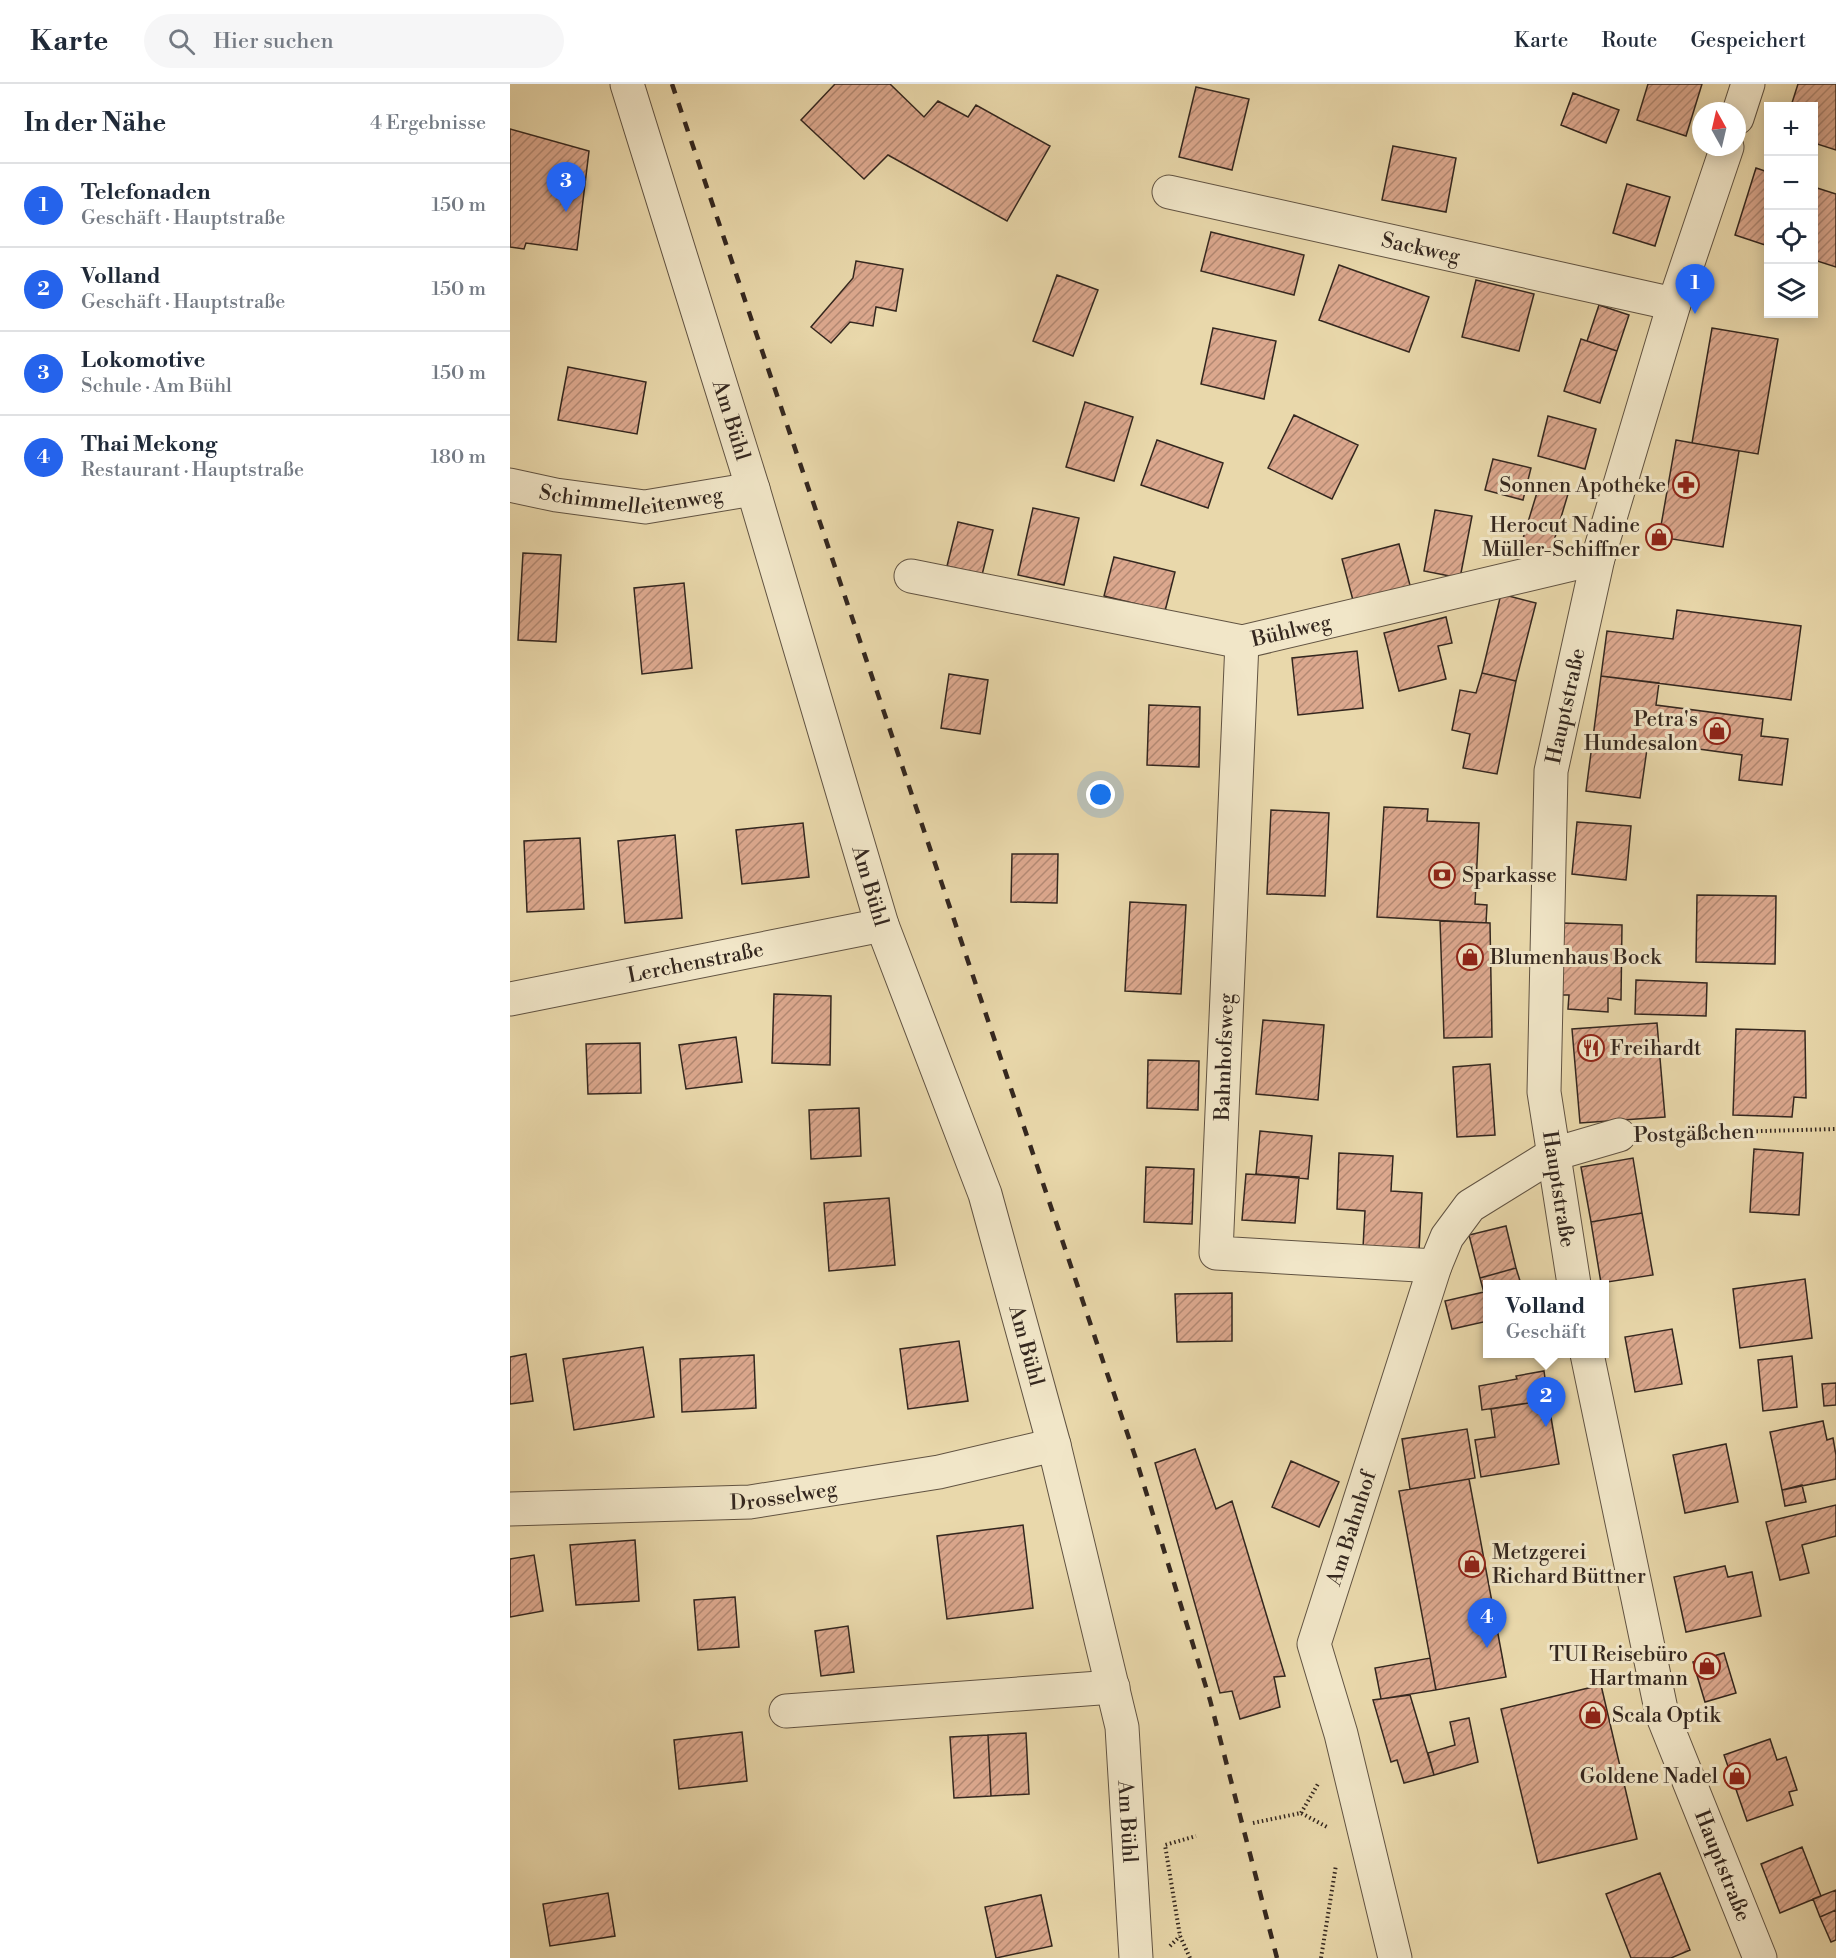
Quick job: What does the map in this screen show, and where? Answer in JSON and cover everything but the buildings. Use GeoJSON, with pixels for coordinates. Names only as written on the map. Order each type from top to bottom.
{"type":"FeatureCollection","features":[{"type":"Feature","properties":{"kind":"street","name":"Am Bühl"},"geometry":{"type":"LineString","coordinates":[[627,84],[753,489],[882,925],[985,1194],[1053,1445],[1122,1727],[1136,1958]]}},
{"type":"Feature","properties":{"kind":"street"},"geometry":{"type":"LineString","coordinates":[[1742,102],[1748,84]]}},
{"type":"Feature","properties":{"kind":"street","name":"Hauptstraße"},"geometry":{"type":"LineString","coordinates":[[1573,1280],[1544,1092],[1551,771],[1598,558],[1674,304],[1724,156]]}},
{"type":"Feature","properties":{"kind":"street","name":"Sackweg"},"geometry":{"type":"LineString","coordinates":[[1169,192],[1674,304]]}},
{"type":"Feature","properties":{"kind":"street","name":"Schimmelleitenweg"},"geometry":{"type":"LineString","coordinates":[[510,485],[556,495],[645,507],[753,489]]}},
{"type":"Feature","properties":{"kind":"street","name":"Bühlweg"},"geometry":{"type":"LineString","coordinates":[[911,576],[1242,642],[1598,558]]}},
{"type":"Feature","properties":{"kind":"street","name":"Bahnhofsweg"},"geometry":{"type":"LineString","coordinates":[[1242,642],[1216,1253],[1435,1266]]}},
{"type":"Feature","properties":{"kind":"street","name":"Lerchenstraße"},"geometry":{"type":"LineString","coordinates":[[510,999],[882,925]]}},
{"type":"Feature","properties":{"kind":"street","name":"Postgäßchen"},"geometry":{"type":"LineString","coordinates":[[1554,1154],[1619,1135]]}},
{"type":"Feature","properties":{"kind":"street","name":"Am Bahnhof"},"geometry":{"type":"LineString","coordinates":[[1395,1958],[1341,1734],[1314,1644],[1435,1266],[1447,1237],[1470,1206],[1554,1154]]}},
{"type":"Feature","properties":{"kind":"street","name":"Hauptstraße"},"geometry":{"type":"LineString","coordinates":[[1588,1358],[1662,1714],[1760,1958]]}},
{"type":"Feature","properties":{"kind":"street","name":"Drosselweg"},"geometry":{"type":"LineString","coordinates":[[510,1509],[750,1502],[939,1472],[1053,1445]]}},
{"type":"Feature","properties":{"kind":"street"},"geometry":{"type":"LineString","coordinates":[[786,1712],[1113,1687]]}},
{"type":"Feature","properties":{"kind":"path","name":"Postgäßchen"},"geometry":{"type":"LineString","coordinates":[[1619,1135],[1836,1129]]}},
{"type":"Feature","properties":{"kind":"path"},"geometry":{"type":"LineString","coordinates":[[1301,1813],[1320,1781]]}},
{"type":"Feature","properties":{"kind":"path"},"geometry":{"type":"LineString","coordinates":[[1253,1823],[1301,1813],[1327,1828]]}},
{"type":"Feature","properties":{"kind":"path"},"geometry":{"type":"LineString","coordinates":[[1190,1958],[1180,1936],[1165,1845],[1196,1836]]}},
{"type":"Feature","properties":{"kind":"path"},"geometry":{"type":"LineString","coordinates":[[1321,1958],[1336,1864]]}},
{"type":"Feature","properties":{"kind":"railway"},"geometry":{"type":"LineString","coordinates":[[672,84],[1135,1456],[1210,1700],[1277,1958]]}},
{"type":"Feature","properties":{"kind":"place","name":"Lokomotive"},"geometry":{"type":"Point","coordinates":[566,212]}},
{"type":"Feature","properties":{"kind":"place","name":"Telefonaden"},"geometry":{"type":"Point","coordinates":[1695,314]}},
{"type":"Feature","properties":{"kind":"place","name":"Sonnen Apotheke"},"geometry":{"type":"Point","coordinates":[1686,485]}},
{"type":"Feature","properties":{"kind":"place","name":"Herocut Nadine Müller-Schiffner"},"geometry":{"type":"Point","coordinates":[1659,537]}},
{"type":"Feature","properties":{"kind":"place","name":"Petra's Hundesalon"},"geometry":{"type":"Point","coordinates":[1717,731]}},
{"type":"Feature","properties":{"kind":"place","name":"Sparkasse"},"geometry":{"type":"Point","coordinates":[1442,875]}},
{"type":"Feature","properties":{"kind":"place","name":"Blumenhaus Bock"},"geometry":{"type":"Point","coordinates":[1470,957]}},
{"type":"Feature","properties":{"kind":"place","name":"Freihardt"},"geometry":{"type":"Point","coordinates":[1591,1048]}},
{"type":"Feature","properties":{"kind":"place","name":"Volland"},"geometry":{"type":"Point","coordinates":[1546,1427]}},
{"type":"Feature","properties":{"kind":"place","name":"Metzgerei Richard Büttner"},"geometry":{"type":"Point","coordinates":[1472,1564]}},
{"type":"Feature","properties":{"kind":"place","name":"Thai Mekong"},"geometry":{"type":"Point","coordinates":[1487,1648]}},
{"type":"Feature","properties":{"kind":"place","name":"TUI Reisebüro Hartmann"},"geometry":{"type":"Point","coordinates":[1707,1666]}},
{"type":"Feature","properties":{"kind":"place","name":"Scala Optik"},"geometry":{"type":"Point","coordinates":[1593,1715]}},
{"type":"Feature","properties":{"kind":"place","name":"Goldene Nadel"},"geometry":{"type":"Point","coordinates":[1737,1776]}}]}
